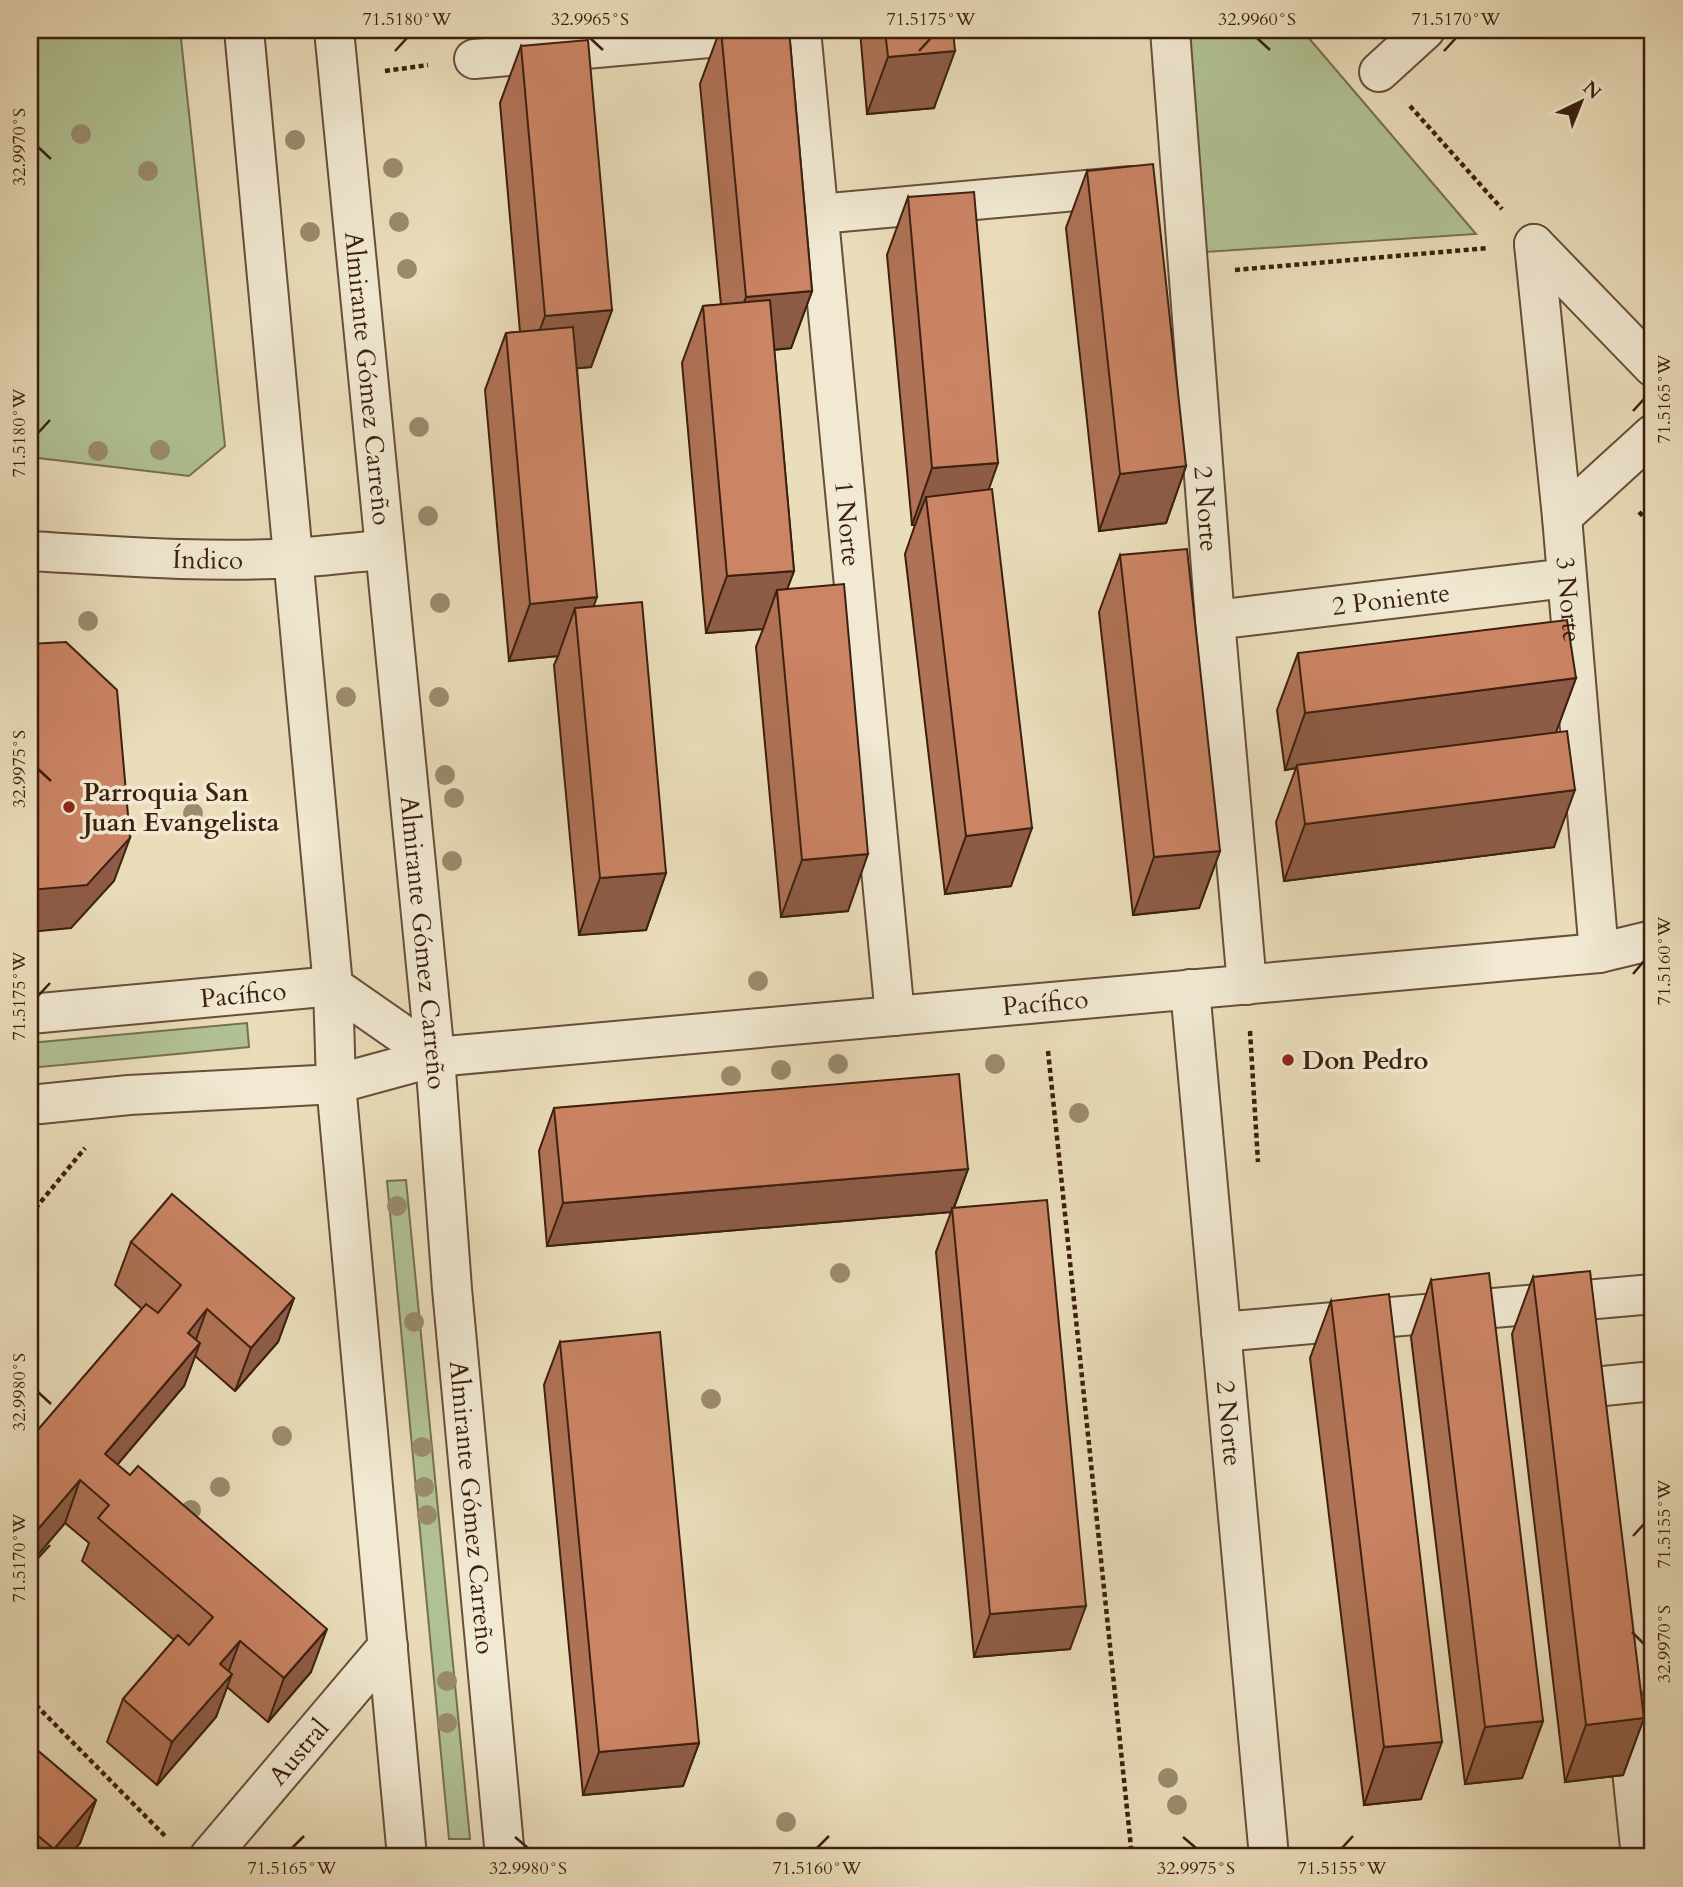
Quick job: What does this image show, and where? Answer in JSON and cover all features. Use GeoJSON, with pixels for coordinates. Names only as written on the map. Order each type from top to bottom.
{"type":"FeatureCollection","features":[{"type":"Feature","properties":{"kind":"street"},"geometry":{"type":"LineString","coordinates":[[244,30],[333,986],[336,1084],[407,1857]]}},
{"type":"Feature","properties":{"kind":"street","name":"Almirante Gómez Carreño"},"geometry":{"type":"LineString","coordinates":[[334,30],[435,1057],[452,1289],[505,1857]]}},
{"type":"Feature","properties":{"kind":"street"},"geometry":{"type":"LineString","coordinates":[[474,59],[801,30]]}},
{"type":"Feature","properties":{"kind":"street","name":"1 Norte"},"geometry":{"type":"LineString","coordinates":[[801,30],[895,1016]]}},
{"type":"Feature","properties":{"kind":"street","name":"2 Norte"},"geometry":{"type":"LineString","coordinates":[[1170,30],[1215,620],[1247,985]]}},
{"type":"Feature","properties":{"kind":"street"},"geometry":{"type":"LineString","coordinates":[[1379,72],[1425,30]]}},
{"type":"Feature","properties":{"kind":"street"},"geometry":{"type":"LineString","coordinates":[[818,214],[1182,181]]}},
{"type":"Feature","properties":{"kind":"street"},"geometry":{"type":"LineString","coordinates":[[1534,244],[1653,367]]}},
{"type":"Feature","properties":{"kind":"street","name":"3 Norte"},"geometry":{"type":"LineString","coordinates":[[1534,244],[1562,517],[1599,953]]}},
{"type":"Feature","properties":{"kind":"street"},"geometry":{"type":"LineString","coordinates":[[1562,517],[1653,434]]}},
{"type":"Feature","properties":{"kind":"street","name":"Índico"},"geometry":{"type":"LineString","coordinates":[[30,551],[180,559],[292,558],[385,550]]}},
{"type":"Feature","properties":{"kind":"street","name":"2 Poniente"},"geometry":{"type":"LineString","coordinates":[[1215,620],[1567,578]]}},
{"type":"Feature","properties":{"kind":"street"},"geometry":{"type":"LineString","coordinates":[[1653,940],[1653,947]]}},
{"type":"Feature","properties":{"kind":"street","name":"Pacífico"},"geometry":{"type":"LineString","coordinates":[[30,1105],[129,1095],[336,1084],[435,1057],[1599,953],[1653,940]]}},
{"type":"Feature","properties":{"kind":"street"},"geometry":{"type":"LineString","coordinates":[[333,986],[435,1057]]}},
{"type":"Feature","properties":{"kind":"street","name":"Pacífico"},"geometry":{"type":"LineString","coordinates":[[30,1014],[333,986]]}},
{"type":"Feature","properties":{"kind":"street","name":"2 Norte"},"geometry":{"type":"LineString","coordinates":[[1190,989],[1269,1857]]}},
{"type":"Feature","properties":{"kind":"street"},"geometry":{"type":"LineString","coordinates":[[1221,1332],[1653,1294]]}},
{"type":"Feature","properties":{"kind":"street"},"geometry":{"type":"LineString","coordinates":[[1585,1300],[1595,1401],[1653,1381]]}},
{"type":"Feature","properties":{"kind":"street","name":"Austral"},"geometry":{"type":"LineString","coordinates":[[193,1852],[388,1646]]}},
{"type":"Feature","properties":{"kind":"street"},"geometry":{"type":"LineString","coordinates":[[1621,1664],[1641,1857]]}},
{"type":"Feature","properties":{"kind":"path"},"geometry":{"type":"LineString","coordinates":[[339,77],[474,59]]}},
{"type":"Feature","properties":{"kind":"path"},"geometry":{"type":"LineString","coordinates":[[1379,72],[1534,244]]}},
{"type":"Feature","properties":{"kind":"path"},"geometry":{"type":"LineString","coordinates":[[1190,274],[1534,244]]}},
{"type":"Feature","properties":{"kind":"path"},"geometry":{"type":"LineString","coordinates":[[1043,1003],[1132,1857]]}},
{"type":"Feature","properties":{"kind":"path"},"geometry":{"type":"LineString","coordinates":[[30,1215],[129,1095]]}},
{"type":"Feature","properties":{"kind":"path"},"geometry":{"type":"LineString","coordinates":[[30,1699],[193,1852]]}},
{"type":"Feature","properties":{"kind":"green space"},"geometry":{"type":"Polygon","coordinates":[[[30,30],[180,30],[225,446],[189,476],[30,457],[30,30]]]}},
{"type":"Feature","properties":{"kind":"green space"},"geometry":{"type":"Polygon","coordinates":[[[1183,30],[1302,30],[1476,234],[1206,252],[1183,30]]]}},
{"type":"Feature","properties":{"kind":"green space"},"geometry":{"type":"Polygon","coordinates":[[[247,1023],[249,1047],[30,1068],[30,1043],[247,1023]]]}},
{"type":"Feature","properties":{"kind":"green space"},"geometry":{"type":"Polygon","coordinates":[[[406,1180],[470,1839],[449,1839],[387,1181],[406,1180]]]}},
{"type":"Feature","properties":{"kind":"building"},"geometry":{"type":"Polygon","coordinates":[[[721,30],[789,30],[812,291],[746,297],[721,30]]]}},
{"type":"Feature","properties":{"kind":"building"},"geometry":{"type":"Polygon","coordinates":[[[885,30],[953,30],[955,51],[888,57],[885,30]]]}},
{"type":"Feature","properties":{"kind":"building"},"geometry":{"type":"Polygon","coordinates":[[[588,40],[612,310],[545,316],[521,46],[588,40]]]}},
{"type":"Feature","properties":{"kind":"building"},"geometry":{"type":"Polygon","coordinates":[[[1153,164],[1186,466],[1120,474],[1087,171],[1153,164]]]}},
{"type":"Feature","properties":{"kind":"building"},"geometry":{"type":"Polygon","coordinates":[[[974,192],[998,463],[932,468],[908,197],[974,192]]]}},
{"type":"Feature","properties":{"kind":"building"},"geometry":{"type":"Polygon","coordinates":[[[770,300],[794,571],[727,576],[703,306],[770,300]]]}},
{"type":"Feature","properties":{"kind":"building"},"geometry":{"type":"Polygon","coordinates":[[[573,327],[597,597],[530,604],[506,333],[573,327]]]}},
{"type":"Feature","properties":{"kind":"building"},"geometry":{"type":"Polygon","coordinates":[[[992,489],[1032,828],[966,836],[926,497],[992,489]]]}},
{"type":"Feature","properties":{"kind":"building"},"geometry":{"type":"Polygon","coordinates":[[[1187,549],[1220,851],[1154,857],[1120,555],[1187,549]]]}},
{"type":"Feature","properties":{"kind":"building"},"geometry":{"type":"Polygon","coordinates":[[[844,584],[868,854],[802,860],[777,590],[844,584]]]}},
{"type":"Feature","properties":{"kind":"building"},"geometry":{"type":"Polygon","coordinates":[[[642,602],[666,873],[600,878],[575,608],[642,602]]]}},
{"type":"Feature","properties":{"kind":"building"},"geometry":{"type":"Polygon","coordinates":[[[1567,620],[1576,678],[1305,713],[1298,653],[1567,620]]]}},
{"type":"Feature","properties":{"kind":"building","name":"Parroquia San Juan Evangelista"},"geometry":{"type":"Polygon","coordinates":[[[66,642],[117,690],[130,838],[87,885],[30,890],[30,644],[66,642]]]}},
{"type":"Feature","properties":{"kind":"building"},"geometry":{"type":"Polygon","coordinates":[[[1567,731],[1575,790],[1305,824],[1297,765],[1567,731]]]}},
{"type":"Feature","properties":{"kind":"building"},"geometry":{"type":"Polygon","coordinates":[[[959,1074],[968,1169],[563,1203],[554,1108],[959,1074]]]}},
{"type":"Feature","properties":{"kind":"building"},"geometry":{"type":"Polygon","coordinates":[[[172,1194],[294,1298],[251,1348],[207,1309],[188,1333],[200,1343],[105,1454],[130,1475],[138,1466],[327,1629],[284,1678],[240,1641],[220,1664],[232,1674],[172,1742],[123,1699],[178,1635],[189,1645],[213,1617],[98,1518],[109,1505],[80,1480],[39,1528],[30,1521],[30,1439],[146,1304],[158,1313],[181,1285],[131,1242],[172,1194]]]}},
{"type":"Feature","properties":{"kind":"building"},"geometry":{"type":"Polygon","coordinates":[[[1047,1200],[1086,1606],[990,1614],[952,1208],[1047,1200]]]}},
{"type":"Feature","properties":{"kind":"building"},"geometry":{"type":"Polygon","coordinates":[[[1590,1271],[1644,1718],[1586,1725],[1533,1277],[1590,1271]]]}},
{"type":"Feature","properties":{"kind":"building"},"geometry":{"type":"Polygon","coordinates":[[[1489,1273],[1543,1721],[1485,1727],[1431,1280],[1489,1273]]]}},
{"type":"Feature","properties":{"kind":"building"},"geometry":{"type":"Polygon","coordinates":[[[1389,1294],[1442,1742],[1384,1747],[1331,1301],[1389,1294]]]}},
{"type":"Feature","properties":{"kind":"building"},"geometry":{"type":"Polygon","coordinates":[[[660,1332],[699,1743],[599,1752],[560,1342],[660,1332]]]}},
{"type":"Feature","properties":{"kind":"building"},"geometry":{"type":"Polygon","coordinates":[[[30,1744],[96,1800],[54,1849],[30,1829],[30,1744]]]}},
{"type":"Feature","properties":{"kind":"place","name":"Parroquia San Juan Evangelista"},"geometry":{"type":"Point","coordinates":[69,807]}},
{"type":"Feature","properties":{"kind":"place","name":"Don Pedro"},"geometry":{"type":"Point","coordinates":[1288,1060]}}]}
